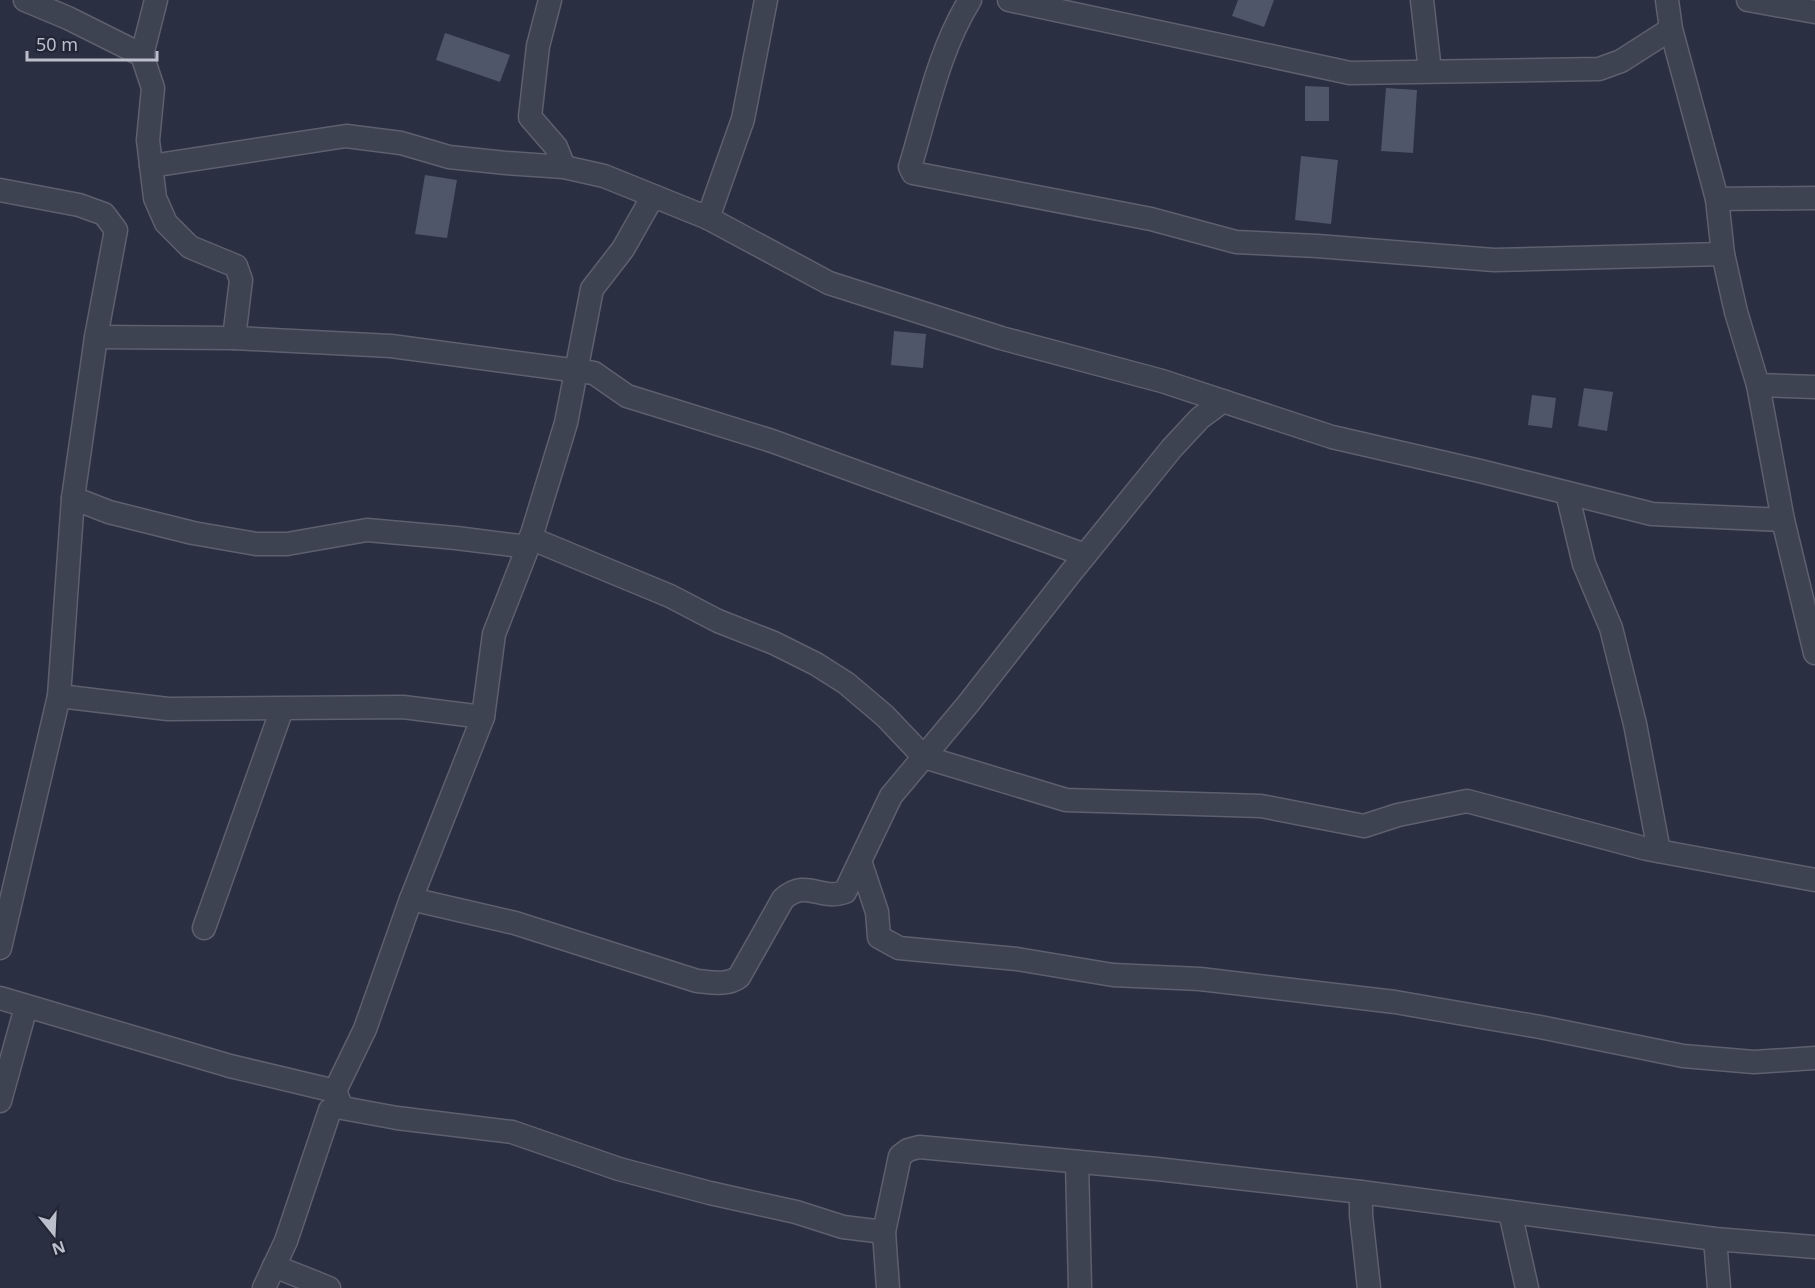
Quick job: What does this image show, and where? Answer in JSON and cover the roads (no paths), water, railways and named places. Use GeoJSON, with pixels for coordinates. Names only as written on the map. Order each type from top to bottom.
{"type":"FeatureCollection","features":[{"type":"Feature","properties":{"kind":"street"},"geometry":{"type":"LineString","coordinates":[[25,0],[68,18],[142,55]]}},
{"type":"Feature","properties":{"kind":"street"},"geometry":{"type":"LineString","coordinates":[[156,0],[142,55],[153,88],[148,140],[155,198],[166,223],[190,247],[236,266],[241,280],[234,338]]}},
{"type":"Feature","properties":{"kind":"street"},"geometry":{"type":"LineString","coordinates":[[550,0],[538,46],[530,117],[556,147],[564,167]]}},
{"type":"Feature","properties":{"kind":"street"},"geometry":{"type":"LineString","coordinates":[[708,218],[743,118],[766,0]]}},
{"type":"Feature","properties":{"kind":"street"},"geometry":{"type":"LineString","coordinates":[[970,0],[960,16],[945,53],[910,167],[913,173],[1151,219],[1236,242],[1494,260],[1723,254]]}},
{"type":"Feature","properties":{"kind":"street"},"geometry":{"type":"LineString","coordinates":[[1009,0],[1350,73],[1599,69],[1621,61],[1671,29]]}},
{"type":"Feature","properties":{"kind":"street"},"geometry":{"type":"LineString","coordinates":[[1422,0],[1430,71]]}},
{"type":"Feature","properties":{"kind":"street"},"geometry":{"type":"LineString","coordinates":[[1667,0],[1671,29],[1717,199],[1723,254],[1736,312],[1758,386],[1783,520],[1804,563],[1815,652]]}},
{"type":"Feature","properties":{"kind":"street"},"geometry":{"type":"LineString","coordinates":[[1748,0],[1815,12]]}},
{"type":"Feature","properties":{"kind":"street"},"geometry":{"type":"LineString","coordinates":[[151,166],[346,136],[401,142],[449,157],[564,167],[604,176],[708,218],[829,283],[1001,338],[1162,381],[1332,437],[1652,514],[1783,520]]}},
{"type":"Feature","properties":{"kind":"street"},"geometry":{"type":"LineString","coordinates":[[0,190],[79,205],[104,214],[116,230],[96,337],[73,498],[59,696],[0,948]]}},
{"type":"Feature","properties":{"kind":"street"},"geometry":{"type":"LineString","coordinates":[[264,1288],[286,1241],[330,1110],[337,1107],[411,899],[483,717],[494,634],[529,542],[566,423],[592,289],[623,249],[653,196]]}},
{"type":"Feature","properties":{"kind":"street"},"geometry":{"type":"LineString","coordinates":[[1717,199],[1815,198]]}},
{"type":"Feature","properties":{"kind":"street"},"geometry":{"type":"LineString","coordinates":[[96,337],[234,338],[392,346],[576,369],[594,373],[627,396],[772,441],[1084,555]]}},
{"type":"Feature","properties":{"kind":"street"},"geometry":{"type":"LineString","coordinates":[[1758,386],[1815,387]]}},
{"type":"Feature","properties":{"kind":"street"},"geometry":{"type":"LineString","coordinates":[[411,899],[515,923],[697,981],[727,983],[739,977],[783,899],[792,891],[800,889],[838,895],[845,892],[891,796],[1172,448],[1200,418],[1223,401]]}},
{"type":"Feature","properties":{"kind":"street"},"geometry":{"type":"LineString","coordinates":[[1567,493],[1584,564],[1611,628],[1635,724],[1659,851]]}},
{"type":"Feature","properties":{"kind":"street"},"geometry":{"type":"LineString","coordinates":[[73,498],[109,512],[194,533],[256,544],[287,544],[367,530],[529,542],[670,596],[718,621],[774,643],[816,664],[846,683],[870,703],[924,757],[1066,800],[1261,806],[1364,826],[1398,815],[1467,801],[1659,851],[1815,880]]}},
{"type":"Feature","properties":{"kind":"street"},"geometry":{"type":"LineString","coordinates":[[59,696],[168,709],[403,707],[483,717]]}},
{"type":"Feature","properties":{"kind":"street"},"geometry":{"type":"LineString","coordinates":[[204,928],[282,709]]}},
{"type":"Feature","properties":{"kind":"street"},"geometry":{"type":"LineString","coordinates":[[860,861],[877,912],[879,937],[899,948],[1017,959],[1113,975],[1200,979],[1395,1002],[1540,1027],[1683,1056],[1754,1062],[1815,1058]]}},
{"type":"Feature","properties":{"kind":"street"},"geometry":{"type":"LineString","coordinates":[[0,998],[398,1118],[512,1132],[619,1169],[796,1212],[843,1227],[884,1232]]}},
{"type":"Feature","properties":{"kind":"street"},"geometry":{"type":"LineString","coordinates":[[0,1101],[26,1007]]}},
{"type":"Feature","properties":{"kind":"street"},"geometry":{"type":"LineString","coordinates":[[888,1288],[884,1232],[900,1156],[908,1150],[919,1147],[1157,1169],[1361,1192],[1715,1239],[1815,1246]]}},
{"type":"Feature","properties":{"kind":"street"},"geometry":{"type":"LineString","coordinates":[[1077,1162],[1080,1288]]}},
{"type":"Feature","properties":{"kind":"street"},"geometry":{"type":"LineString","coordinates":[[1361,1192],[1361,1215],[1369,1288]]}},
{"type":"Feature","properties":{"kind":"street"},"geometry":{"type":"LineString","coordinates":[[1510,1212],[1527,1288]]}},
{"type":"Feature","properties":{"kind":"street"},"geometry":{"type":"LineString","coordinates":[[1715,1239],[1719,1288]]}},
{"type":"Feature","properties":{"kind":"street"},"geometry":{"type":"LineString","coordinates":[[274,1266],[329,1288]]}}]}
